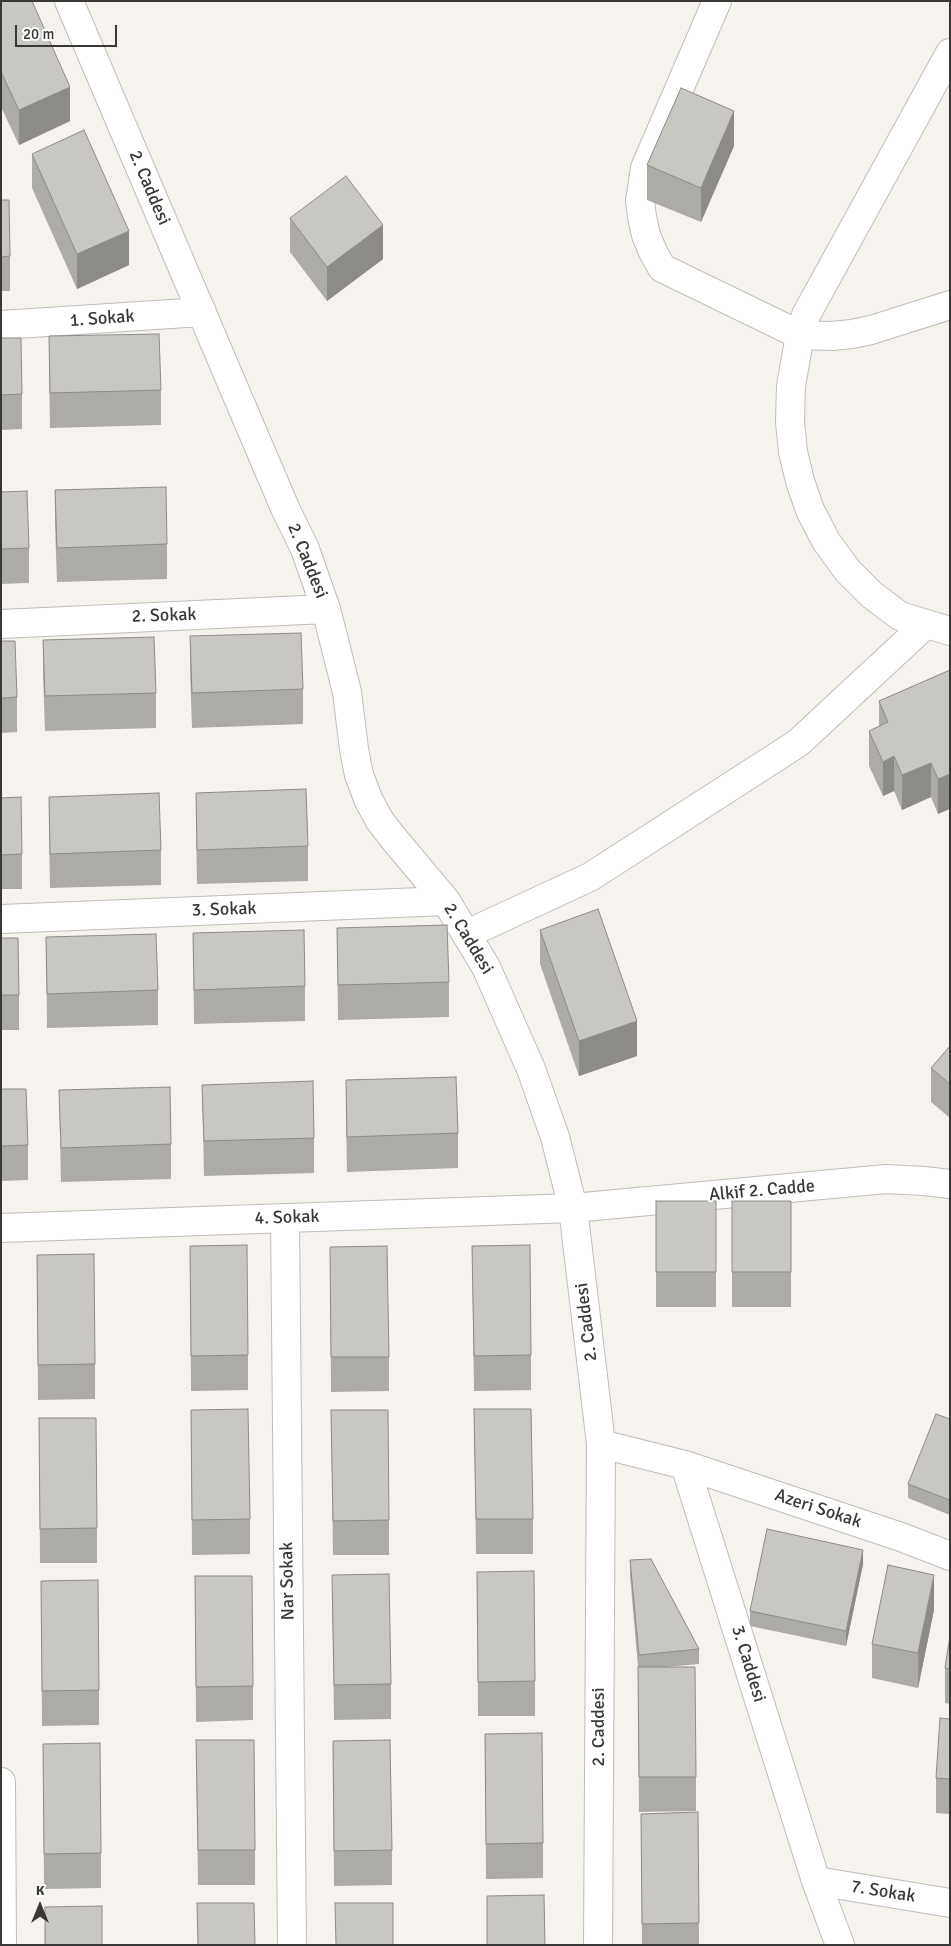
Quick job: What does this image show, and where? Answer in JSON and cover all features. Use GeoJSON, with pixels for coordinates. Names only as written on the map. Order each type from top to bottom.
{"type":"FeatureCollection","features":[{"type":"Feature","properties":{"kind":"street","name":"2. Caddesi"},"geometry":{"type":"LineString","coordinates":[[70,1],[285,508],[305,549],[326,610],[347,692],[359,775],[369,801],[380,821],[446,901],[486,967],[531,1069],[555,1137],[574,1208],[601,1444],[598,1945]]}},
{"type":"Feature","properties":{"kind":"street"},"geometry":{"type":"LineString","coordinates":[[717,1],[644,168],[640,201],[646,235],[652,252],[662,268],[800,335],[832,336],[852,334],[872,330],[950,305]]}},
{"type":"Feature","properties":{"kind":"street"},"geometry":{"type":"LineString","coordinates":[[938,627],[900,616],[872,595],[847,570],[826,541],[810,510],[800,481],[793,452],[790,422],[791,386],[800,335],[806,315],[950,53]]}},
{"type":"Feature","properties":{"kind":"street","name":"1. Sokak"},"geometry":{"type":"LineString","coordinates":[[1,325],[202,312]]}},
{"type":"Feature","properties":{"kind":"street","name":"2. Sokak"},"geometry":{"type":"LineString","coordinates":[[1,624],[326,610]]}},
{"type":"Feature","properties":{"kind":"street"},"geometry":{"type":"LineString","coordinates":[[467,934],[590,877],[798,743],[938,627]]}},
{"type":"Feature","properties":{"kind":"street","name":"3. Sokak"},"geometry":{"type":"LineString","coordinates":[[1,918],[446,901]]}},
{"type":"Feature","properties":{"kind":"street","name":"Alkif 2. Cadde"},"geometry":{"type":"LineString","coordinates":[[574,1208],[886,1180],[950,1184]]}},
{"type":"Feature","properties":{"kind":"street","name":"4. Sokak"},"geometry":{"type":"LineString","coordinates":[[1,1228],[574,1208]]}},
{"type":"Feature","properties":{"kind":"street","name":"Nar Sokak"},"geometry":{"type":"LineString","coordinates":[[285,1218],[292,1945]]}},
{"type":"Feature","properties":{"kind":"street"},"geometry":{"type":"LineString","coordinates":[[601,1444],[685,1465]]}},
{"type":"Feature","properties":{"kind":"street","name":"Azeri Sokak"},"geometry":{"type":"LineString","coordinates":[[685,1465],[901,1536],[950,1556]]}},
{"type":"Feature","properties":{"kind":"street","name":"3. Caddesi"},"geometry":{"type":"LineString","coordinates":[[685,1465],[816,1881],[840,1945]]}},
{"type":"Feature","properties":{"kind":"street"},"geometry":{"type":"LineString","coordinates":[[1,1782],[2,1945]]}},
{"type":"Feature","properties":{"kind":"street","name":"7. Sokak"},"geometry":{"type":"LineString","coordinates":[[816,1881],[950,1903]]}},
{"type":"Feature","properties":{"kind":"building"},"geometry":{"type":"Polygon","coordinates":[[[1,1],[32,1],[70,87],[19,110],[1,72],[1,1]]]}},
{"type":"Feature","properties":{"kind":"building"},"geometry":{"type":"Polygon","coordinates":[[[681,88],[734,111],[701,188],[647,165],[681,88]]]}},
{"type":"Feature","properties":{"kind":"building"},"geometry":{"type":"Polygon","coordinates":[[[84,130],[129,231],[77,254],[32,154],[84,130]]]}},
{"type":"Feature","properties":{"kind":"building"},"geometry":{"type":"Polygon","coordinates":[[[346,176],[383,225],[327,267],[290,218],[346,176]]]}},
{"type":"Feature","properties":{"kind":"building"},"geometry":{"type":"Polygon","coordinates":[[[1,200],[9,200],[10,256],[1,257],[1,200]]]}},
{"type":"Feature","properties":{"kind":"building"},"geometry":{"type":"Polygon","coordinates":[[[159,334],[161,390],[50,393],[49,336],[159,334]]]}},
{"type":"Feature","properties":{"kind":"building"},"geometry":{"type":"Polygon","coordinates":[[[1,338],[21,338],[22,394],[1,395],[1,338]]]}},
{"type":"Feature","properties":{"kind":"building"},"geometry":{"type":"Polygon","coordinates":[[[166,487],[167,544],[57,548],[55,490],[166,487]]]}},
{"type":"Feature","properties":{"kind":"building"},"geometry":{"type":"Polygon","coordinates":[[[27,491],[29,548],[1,549],[1,492],[27,491]]]}},
{"type":"Feature","properties":{"kind":"building"},"geometry":{"type":"Polygon","coordinates":[[[301,633],[303,689],[192,693],[190,636],[301,633]]]}},
{"type":"Feature","properties":{"kind":"building"},"geometry":{"type":"Polygon","coordinates":[[[154,637],[156,693],[45,696],[43,640],[154,637]]]}},
{"type":"Feature","properties":{"kind":"building"},"geometry":{"type":"Polygon","coordinates":[[[1,641],[15,641],[17,697],[1,698],[1,641]]]}},
{"type":"Feature","properties":{"kind":"building"},"geometry":{"type":"Polygon","coordinates":[[[950,670],[950,774],[938,779],[931,763],[902,775],[894,756],[883,762],[869,731],[888,722],[879,701],[950,670]]]}},
{"type":"Feature","properties":{"kind":"building"},"geometry":{"type":"Polygon","coordinates":[[[306,789],[308,846],[197,850],[196,793],[306,789]]]}},
{"type":"Feature","properties":{"kind":"building"},"geometry":{"type":"Polygon","coordinates":[[[159,793],[161,850],[50,854],[49,797],[159,793]]]}},
{"type":"Feature","properties":{"kind":"building"},"geometry":{"type":"Polygon","coordinates":[[[21,797],[22,854],[1,855],[1,798],[21,797]]]}},
{"type":"Feature","properties":{"kind":"building"},"geometry":{"type":"Polygon","coordinates":[[[598,909],[637,1021],[579,1041],[540,930],[598,909]]]}},
{"type":"Feature","properties":{"kind":"building"},"geometry":{"type":"Polygon","coordinates":[[[447,925],[449,982],[338,985],[337,928],[447,925]]]}},
{"type":"Feature","properties":{"kind":"building"},"geometry":{"type":"Polygon","coordinates":[[[304,930],[305,986],[194,990],[193,933],[304,930]]]}},
{"type":"Feature","properties":{"kind":"building"},"geometry":{"type":"Polygon","coordinates":[[[156,934],[158,990],[47,994],[46,937],[156,934]]]}},
{"type":"Feature","properties":{"kind":"building"},"geometry":{"type":"Polygon","coordinates":[[[1,938],[18,938],[19,995],[1,995],[1,938]]]}},
{"type":"Feature","properties":{"kind":"building"},"geometry":{"type":"Polygon","coordinates":[[[950,1046],[950,1084],[931,1068],[950,1046]]]}},
{"type":"Feature","properties":{"kind":"building"},"geometry":{"type":"Polygon","coordinates":[[[456,1077],[458,1133],[347,1137],[346,1080],[456,1077]]]}},
{"type":"Feature","properties":{"kind":"building"},"geometry":{"type":"Polygon","coordinates":[[[313,1081],[314,1138],[204,1141],[202,1085],[313,1081]]]}},
{"type":"Feature","properties":{"kind":"building"},"geometry":{"type":"Polygon","coordinates":[[[170,1087],[171,1144],[61,1148],[59,1090],[170,1087]]]}},
{"type":"Feature","properties":{"kind":"building"},"geometry":{"type":"Polygon","coordinates":[[[1,1089],[26,1089],[28,1145],[1,1146],[1,1089]]]}},
{"type":"Feature","properties":{"kind":"building"},"geometry":{"type":"Polygon","coordinates":[[[656,1201],[716,1201],[716,1272],[656,1272],[656,1201]]]}},
{"type":"Feature","properties":{"kind":"building"},"geometry":{"type":"Polygon","coordinates":[[[732,1201],[791,1201],[791,1272],[732,1272],[732,1201]]]}},
{"type":"Feature","properties":{"kind":"building"},"geometry":{"type":"Polygon","coordinates":[[[247,1245],[248,1355],[191,1356],[190,1246],[247,1245]]]}},
{"type":"Feature","properties":{"kind":"building"},"geometry":{"type":"Polygon","coordinates":[[[530,1245],[531,1355],[474,1356],[472,1246],[530,1245]]]}},
{"type":"Feature","properties":{"kind":"building"},"geometry":{"type":"Polygon","coordinates":[[[387,1246],[389,1357],[331,1357],[330,1247],[387,1246]]]}},
{"type":"Feature","properties":{"kind":"building"},"geometry":{"type":"Polygon","coordinates":[[[94,1254],[95,1364],[38,1365],[37,1255],[94,1254]]]}},
{"type":"Feature","properties":{"kind":"building"},"geometry":{"type":"Polygon","coordinates":[[[248,1409],[250,1519],[192,1520],[191,1410],[248,1409]]]}},
{"type":"Feature","properties":{"kind":"building"},"geometry":{"type":"Polygon","coordinates":[[[474,1409],[531,1409],[533,1519],[476,1519],[474,1409]]]}},
{"type":"Feature","properties":{"kind":"building"},"geometry":{"type":"Polygon","coordinates":[[[331,1410],[388,1410],[389,1520],[333,1521],[331,1410]]]}},
{"type":"Feature","properties":{"kind":"building"},"geometry":{"type":"Polygon","coordinates":[[[936,1414],[950,1419],[950,1500],[908,1484],[936,1414]]]}},
{"type":"Feature","properties":{"kind":"building"},"geometry":{"type":"Polygon","coordinates":[[[39,1418],[96,1418],[97,1528],[40,1529],[39,1418]]]}},
{"type":"Feature","properties":{"kind":"building"},"geometry":{"type":"Polygon","coordinates":[[[767,1529],[863,1550],[846,1631],[750,1611],[767,1529]]]}},
{"type":"Feature","properties":{"kind":"building"},"geometry":{"type":"Polygon","coordinates":[[[651,1559],[699,1649],[639,1655],[630,1560],[651,1559]]]}},
{"type":"Feature","properties":{"kind":"building"},"geometry":{"type":"Polygon","coordinates":[[[888,1565],[934,1575],[918,1653],[872,1644],[888,1565]]]}},
{"type":"Feature","properties":{"kind":"building"},"geometry":{"type":"Polygon","coordinates":[[[534,1571],[535,1681],[478,1682],[477,1572],[534,1571]]]}},
{"type":"Feature","properties":{"kind":"building"},"geometry":{"type":"Polygon","coordinates":[[[389,1574],[391,1684],[334,1685],[332,1575],[389,1574]]]}},
{"type":"Feature","properties":{"kind":"building"},"geometry":{"type":"Polygon","coordinates":[[[195,1576],[252,1576],[253,1686],[196,1687],[195,1576]]]}},
{"type":"Feature","properties":{"kind":"building"},"geometry":{"type":"Polygon","coordinates":[[[98,1580],[99,1690],[42,1691],[41,1581],[98,1580]]]}},
{"type":"Feature","properties":{"kind":"building"},"geometry":{"type":"Polygon","coordinates":[[[950,1636],[950,1669],[945,1668],[950,1636]]]}},
{"type":"Feature","properties":{"kind":"building"},"geometry":{"type":"Polygon","coordinates":[[[638,1667],[695,1667],[696,1777],[639,1777],[638,1667]]]}},
{"type":"Feature","properties":{"kind":"building"},"geometry":{"type":"Polygon","coordinates":[[[940,1718],[950,1719],[950,1779],[936,1778],[940,1718]]]}},
{"type":"Feature","properties":{"kind":"building"},"geometry":{"type":"Polygon","coordinates":[[[542,1733],[543,1843],[486,1844],[485,1734],[542,1733]]]}},
{"type":"Feature","properties":{"kind":"building"},"geometry":{"type":"Polygon","coordinates":[[[196,1740],[254,1740],[255,1850],[198,1850],[196,1740]]]}},
{"type":"Feature","properties":{"kind":"building"},"geometry":{"type":"Polygon","coordinates":[[[390,1740],[392,1850],[334,1851],[333,1741],[390,1740]]]}},
{"type":"Feature","properties":{"kind":"building"},"geometry":{"type":"Polygon","coordinates":[[[100,1743],[101,1853],[44,1854],[43,1744],[100,1743]]]}},
{"type":"Feature","properties":{"kind":"building"},"geometry":{"type":"Polygon","coordinates":[[[698,1812],[699,1923],[642,1924],[641,1814],[698,1812]]]}},
{"type":"Feature","properties":{"kind":"building"},"geometry":{"type":"Polygon","coordinates":[[[544,1895],[545,1945],[487,1945],[487,1896],[544,1895]]]}},
{"type":"Feature","properties":{"kind":"building"},"geometry":{"type":"Polygon","coordinates":[[[197,1903],[254,1903],[255,1945],[198,1945],[197,1903]]]}},
{"type":"Feature","properties":{"kind":"building"},"geometry":{"type":"Polygon","coordinates":[[[335,1903],[393,1903],[393,1945],[336,1945],[335,1903]]]}},
{"type":"Feature","properties":{"kind":"building"},"geometry":{"type":"Polygon","coordinates":[[[102,1906],[102,1945],[45,1945],[45,1907],[102,1906]]]}}]}
